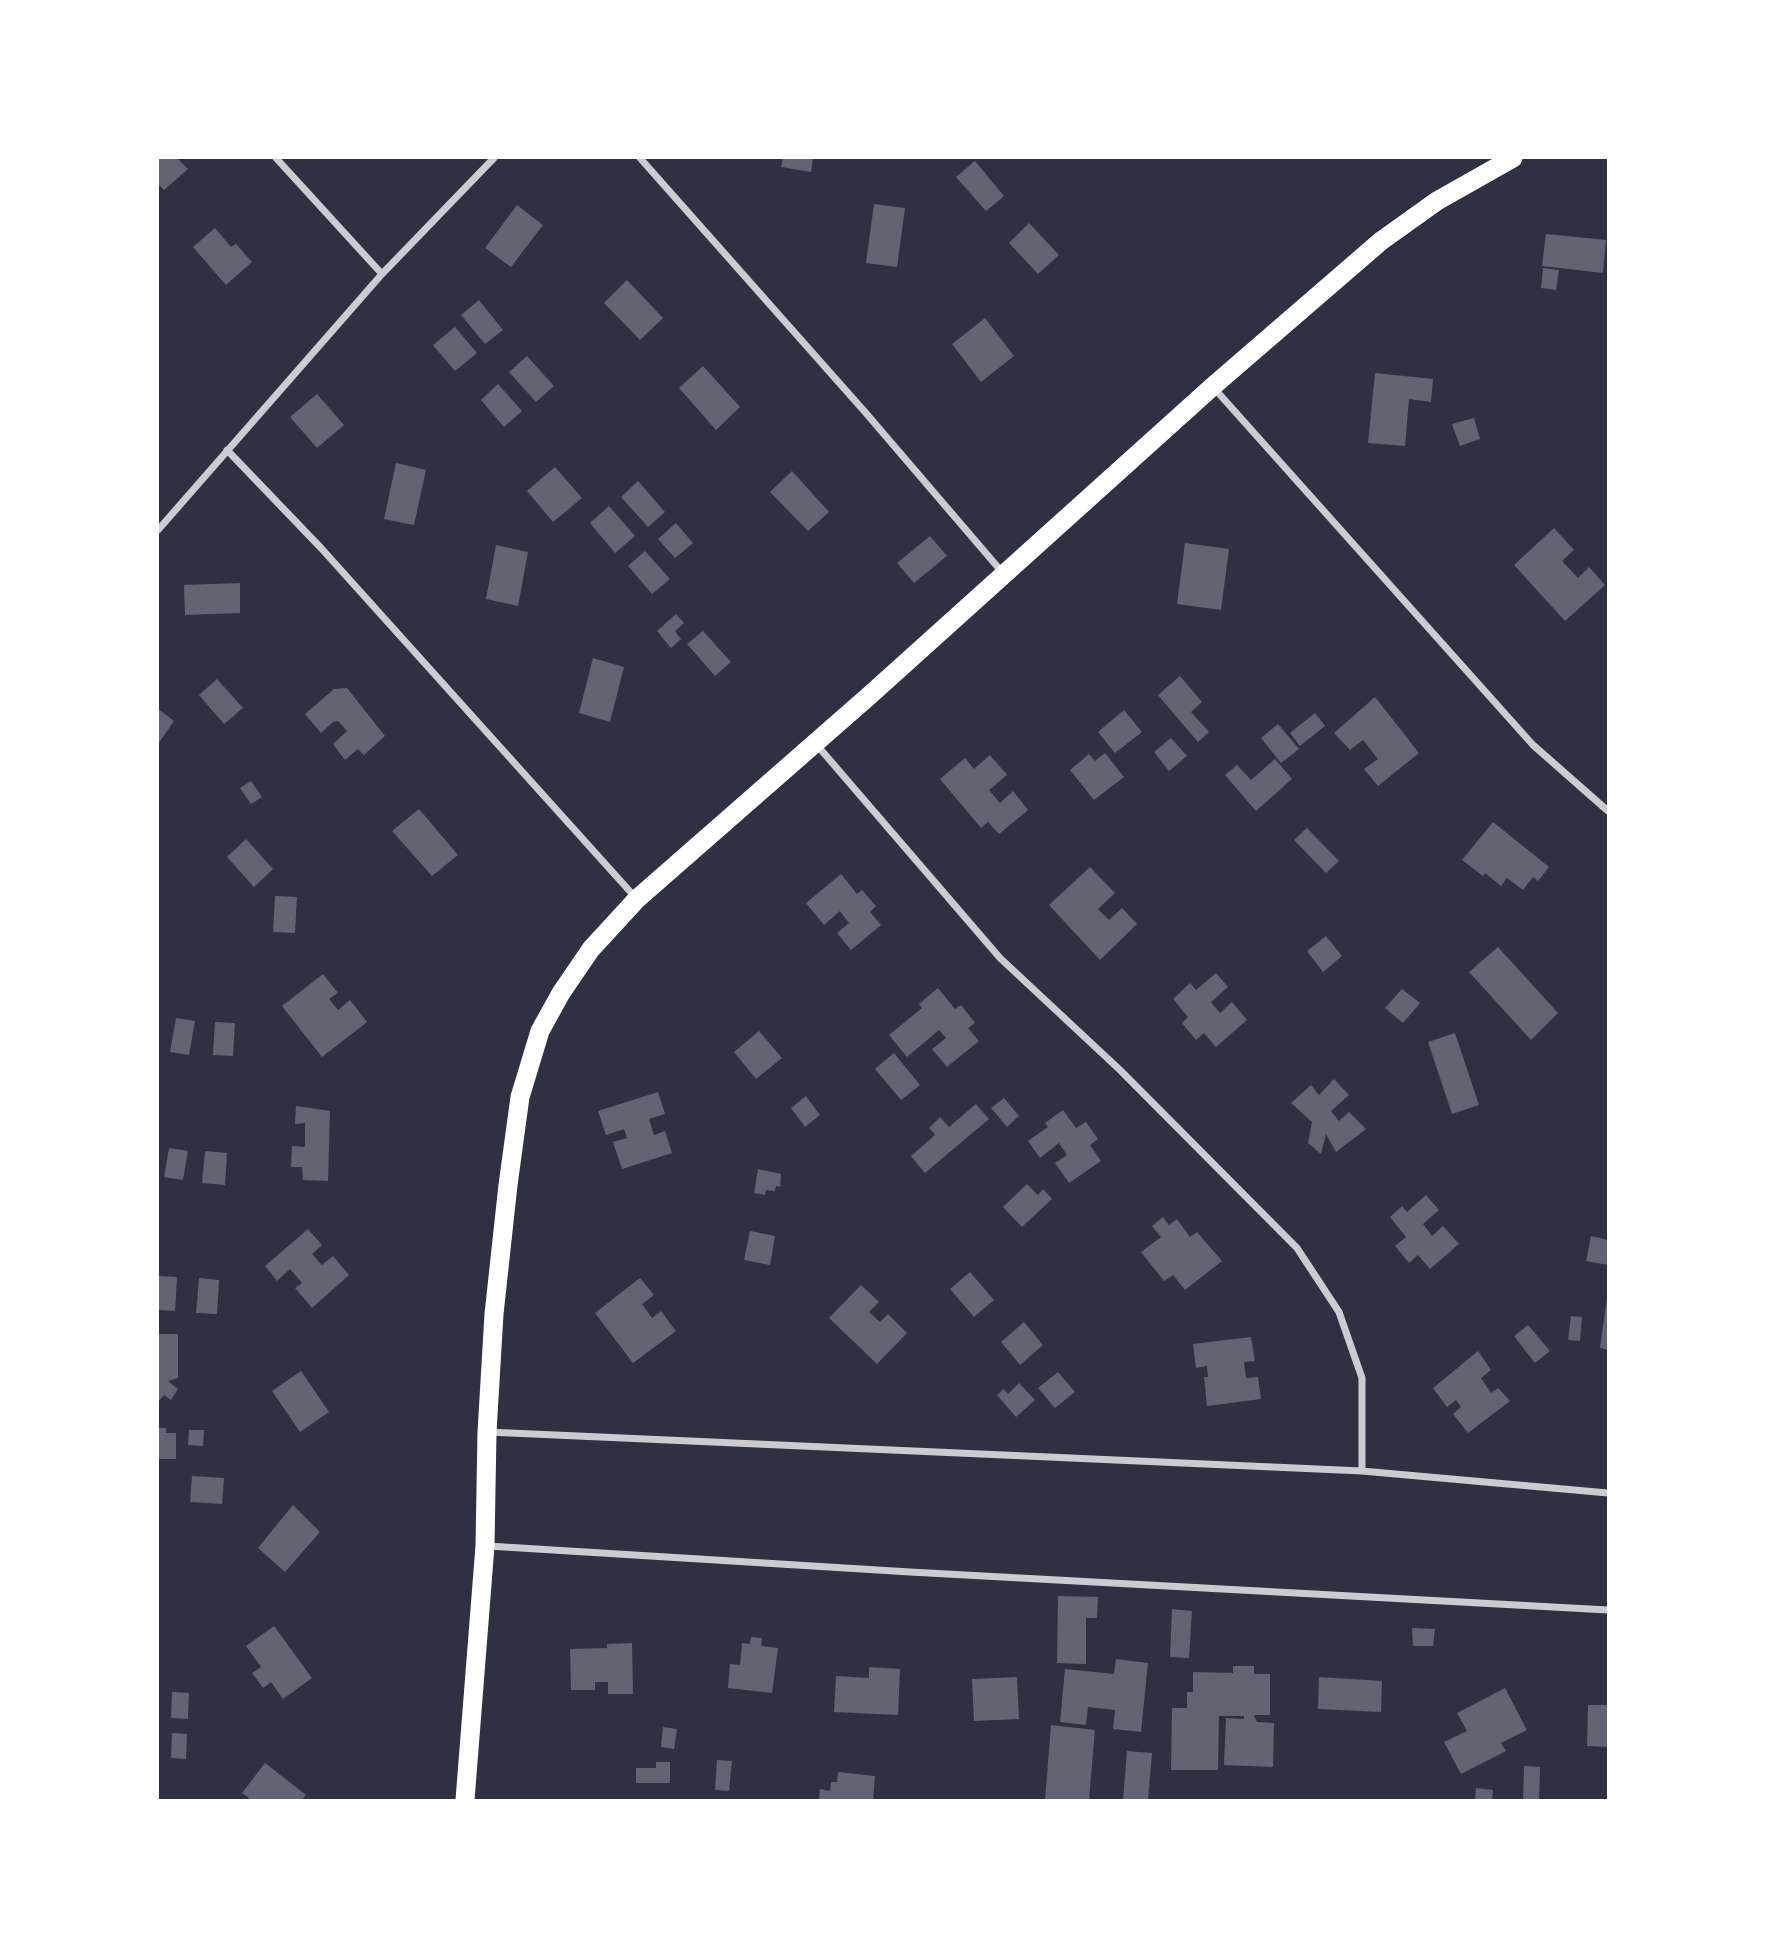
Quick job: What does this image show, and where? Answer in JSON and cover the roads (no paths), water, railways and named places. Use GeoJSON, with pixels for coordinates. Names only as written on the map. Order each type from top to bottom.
{"type":"FeatureCollection","features":[{"type":"Feature","properties":{"kind":"highway"},"geometry":{"type":"LineString","coordinates":[[465,1801],[485,1546],[487,1432],[494,1314],[520,1097],[540,1031],[561,993],[591,949],[637,899],[1005,575],[1212,387],[1381,242],[1437,201],[1509,159]]}},
{"type":"Feature","properties":{"kind":"street"},"geometry":{"type":"LineString","coordinates":[[276,158],[382,274]]}},
{"type":"Feature","properties":{"kind":"street"},"geometry":{"type":"LineString","coordinates":[[158,530],[382,274],[494,158]]}},
{"type":"Feature","properties":{"kind":"street"},"geometry":{"type":"LineString","coordinates":[[640,158],[1005,575]]}},
{"type":"Feature","properties":{"kind":"street"},"geometry":{"type":"LineString","coordinates":[[1212,387],[1533,745],[1608,811]]}},
{"type":"Feature","properties":{"kind":"street"},"geometry":{"type":"LineString","coordinates":[[228,450],[321,548],[637,899]]}},
{"type":"Feature","properties":{"kind":"street"},"geometry":{"type":"LineString","coordinates":[[814,742],[1000,958],[1120,1069],[1297,1248],[1339,1312],[1362,1378],[1363,1471]]}},
{"type":"Feature","properties":{"kind":"street"},"geometry":{"type":"LineString","coordinates":[[487,1432],[1363,1471],[1608,1493]]}},
{"type":"Feature","properties":{"kind":"street"},"geometry":{"type":"LineString","coordinates":[[485,1546],[1608,1610]]}}]}
